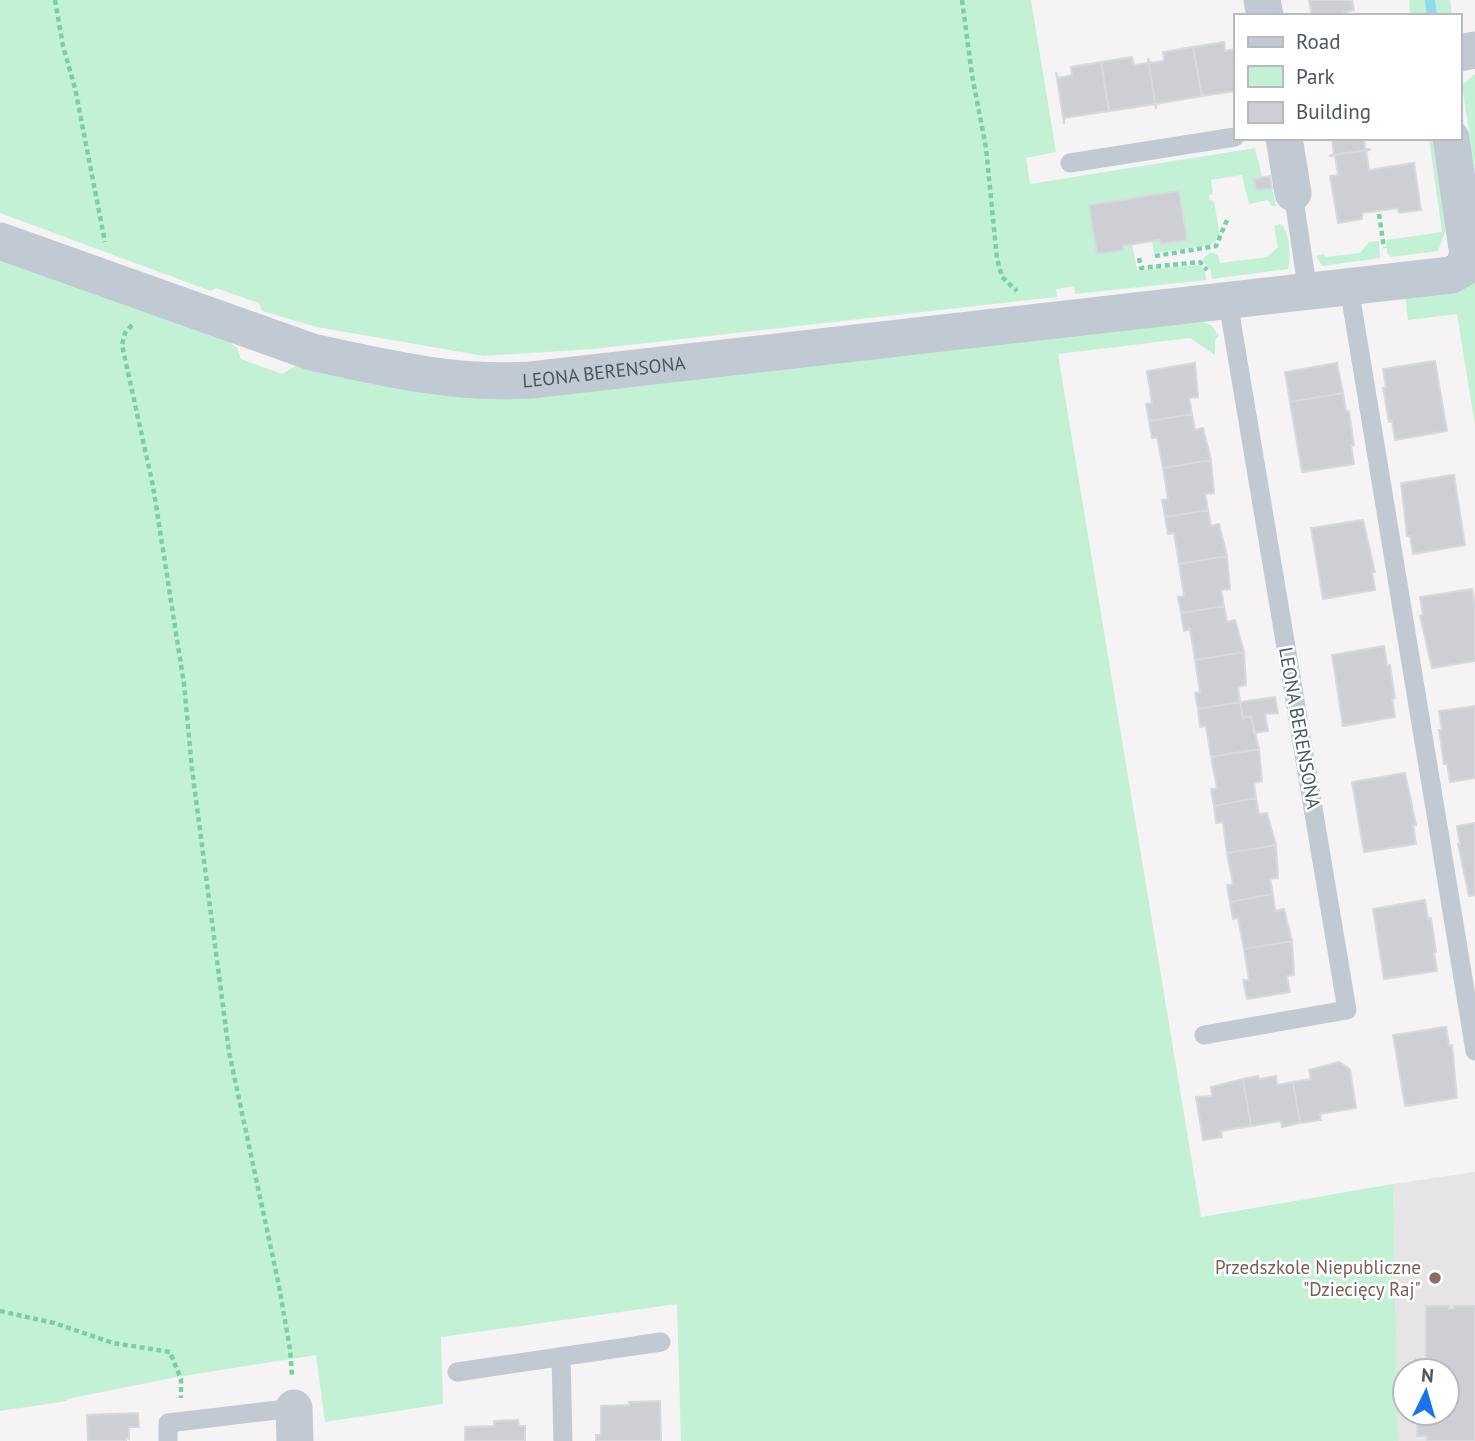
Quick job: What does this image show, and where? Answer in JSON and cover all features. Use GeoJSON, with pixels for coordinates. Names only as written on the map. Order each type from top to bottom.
{"type":"FeatureCollection","features":[{"type":"Feature","properties":{"kind":"street"},"geometry":{"type":"LineString","coordinates":[[1284,140],[1293,193]]}},
{"type":"Feature","properties":{"kind":"street","name":"LEONA BERENSONA"},"geometry":{"type":"LineString","coordinates":[[0,241],[312,352],[446,377],[503,382],[1451,275],[1462,269],[1468,255],[1451,140]]}},
{"type":"Feature","properties":{"kind":"lane"},"geometry":{"type":"LineString","coordinates":[[1070,163],[1234,137]]}},
{"type":"Feature","properties":{"kind":"lane"},"geometry":{"type":"LineString","coordinates":[[1293,193],[1308,292]]}},
{"type":"Feature","properties":{"kind":"lane"},"geometry":{"type":"LineString","coordinates":[[1349,287],[1475,1051]]}},
{"type":"Feature","properties":{"kind":"lane","name":"LEONA BERENSONA"},"geometry":{"type":"LineString","coordinates":[[1204,1035],[1347,1010],[1228,302]]}},
{"type":"Feature","properties":{"kind":"lane"},"geometry":{"type":"LineString","coordinates":[[457,1372],[661,1342]]}},
{"type":"Feature","properties":{"kind":"lane"},"geometry":{"type":"LineString","coordinates":[[561,1357],[564,1441]]}},
{"type":"Feature","properties":{"kind":"lane"},"geometry":{"type":"LineString","coordinates":[[168,1441],[168,1423],[295,1424]]}},
{"type":"Feature","properties":{"kind":"path"},"geometry":{"type":"LineString","coordinates":[[55,0],[105,250]]}},
{"type":"Feature","properties":{"kind":"path"},"geometry":{"type":"LineString","coordinates":[[962,0],[972,75],[986,148],[997,259],[1002,277],[1025,299]]}},
{"type":"Feature","properties":{"kind":"path"},"geometry":{"type":"LineString","coordinates":[[1379,214],[1383,240]]}},
{"type":"Feature","properties":{"kind":"path"},"geometry":{"type":"LineString","coordinates":[[1155,257],[1216,246],[1227,220]]}},
{"type":"Feature","properties":{"kind":"path"},"geometry":{"type":"LineString","coordinates":[[1139,258],[1141,268],[1200,262],[1208,270]]}},
{"type":"Feature","properties":{"kind":"path"},"geometry":{"type":"LineString","coordinates":[[155,297],[125,333],[122,345],[153,486],[184,684],[192,769],[229,1052],[279,1286],[290,1349],[295,1424]]}},
{"type":"Feature","properties":{"kind":"path"},"geometry":{"type":"LineString","coordinates":[[0,1311],[54,1322],[113,1343],[170,1352],[181,1379]]}},
{"type":"Feature","properties":{"kind":"shaded area","name":"Przedszkole Niepubliczne \"Dziecięcy Raj\""},"geometry":{"type":"Polygon","coordinates":[[[1475,1172],[1475,1441],[1398,1441],[1398,1427],[1461,1427],[1461,1357],[1396,1357],[1393,1184],[1475,1172]]]}},
{"type":"Feature","properties":{"kind":"green space"},"geometry":{"type":"Polygon","coordinates":[[[0,0],[1031,0],[1056,152],[1026,158],[1030,184],[1255,148],[1262,177],[1254,179],[1256,190],[1272,188],[1276,206],[1271,206],[1268,200],[1249,204],[1242,175],[1211,180],[1213,194],[1209,195],[1210,200],[1214,201],[1220,236],[1210,245],[1154,253],[1152,241],[1160,240],[1161,244],[1187,239],[1179,191],[1089,205],[1097,254],[1123,250],[1123,246],[1132,244],[1137,270],[1199,265],[1205,270],[1206,280],[1075,294],[1074,286],[1056,289],[1057,297],[593,349],[484,356],[317,327],[262,311],[259,303],[216,288],[211,291],[0,213],[0,0]]]}},
{"type":"Feature","properties":{"kind":"green space"},"geometry":{"type":"Polygon","coordinates":[[[1409,0],[1450,0],[1452,14],[1411,14],[1409,0]]]}},
{"type":"Feature","properties":{"kind":"green space"},"geometry":{"type":"Polygon","coordinates":[[[1475,74],[1475,172],[1462,85],[1475,74]]]}},
{"type":"Feature","properties":{"kind":"green space"},"geometry":{"type":"Polygon","coordinates":[[[1429,140],[1432,140],[1446,229],[1438,251],[1391,257],[1387,253],[1386,240],[1442,232],[1429,140]]]}},
{"type":"Feature","properties":{"kind":"green space"},"geometry":{"type":"Polygon","coordinates":[[[1281,224],[1289,245],[1288,269],[1212,279],[1211,270],[1202,260],[1210,252],[1218,255],[1220,263],[1267,257],[1278,247],[1274,226],[1281,224]]]}},
{"type":"Feature","properties":{"kind":"green space"},"geometry":{"type":"Polygon","coordinates":[[[1379,241],[1380,258],[1322,266],[1316,256],[1360,253],[1369,242],[1379,241]]]}},
{"type":"Feature","properties":{"kind":"green space"},"geometry":{"type":"Polygon","coordinates":[[[0,258],[226,339],[237,348],[241,359],[282,374],[297,365],[358,378],[1202,322],[1211,325],[1219,336],[1215,340],[1215,355],[1190,338],[1058,354],[1201,1217],[1393,1184],[1396,1357],[1391,1357],[1391,1427],[1398,1427],[1398,1441],[681,1441],[677,1304],[441,1337],[443,1404],[325,1422],[316,1355],[177,1377],[67,1401],[0,1411],[0,258]]]}},
{"type":"Feature","properties":{"kind":"green space"},"geometry":{"type":"Polygon","coordinates":[[[1475,279],[1475,425],[1457,314],[1408,320],[1405,296],[1475,279]]]}},
{"type":"Feature","properties":{"kind":"building"},"geometry":{"type":"Polygon","coordinates":[[[1309,0],[1352,0],[1354,10],[1343,14],[1312,14],[1309,0]]]}},
{"type":"Feature","properties":{"kind":"building"},"geometry":{"type":"Polygon","coordinates":[[[1224,42],[1225,51],[1234,49],[1234,91],[1202,96],[1193,47],[1224,42]]]}},
{"type":"Feature","properties":{"kind":"building"},"geometry":{"type":"Polygon","coordinates":[[[1193,47],[1202,96],[1156,104],[1156,109],[1148,58],[1150,63],[1164,61],[1163,52],[1193,47]]]}},
{"type":"Feature","properties":{"kind":"building"},"geometry":{"type":"Polygon","coordinates":[[[1132,57],[1134,65],[1148,63],[1148,58],[1156,109],[1155,104],[1109,111],[1101,62],[1132,57]]]}},
{"type":"Feature","properties":{"kind":"building"},"geometry":{"type":"Polygon","coordinates":[[[1101,62],[1109,111],[1064,118],[1064,124],[1056,72],[1058,78],[1072,75],[1071,67],[1101,62]]]}},
{"type":"Feature","properties":{"kind":"building"},"geometry":{"type":"Polygon","coordinates":[[[1332,140],[1364,140],[1365,149],[1371,149],[1329,156],[1334,154],[1332,140]]]}},
{"type":"Feature","properties":{"kind":"building"},"geometry":{"type":"Polygon","coordinates":[[[1371,149],[1366,151],[1369,170],[1414,163],[1421,210],[1399,213],[1398,208],[1362,213],[1362,219],[1338,223],[1330,176],[1338,175],[1335,156],[1329,156],[1371,149]]]}},
{"type":"Feature","properties":{"kind":"building"},"geometry":{"type":"Polygon","coordinates":[[[1270,176],[1272,188],[1256,190],[1254,179],[1270,176]]]}},
{"type":"Feature","properties":{"kind":"building"},"geometry":{"type":"Polygon","coordinates":[[[1179,191],[1187,240],[1161,244],[1160,240],[1152,241],[1123,246],[1124,250],[1097,254],[1089,205],[1179,191]]]}},
{"type":"Feature","properties":{"kind":"building"},"geometry":{"type":"Polygon","coordinates":[[[1435,361],[1447,431],[1395,440],[1383,388],[1386,387],[1383,369],[1435,361]]]}},
{"type":"Feature","properties":{"kind":"building"},"geometry":{"type":"Polygon","coordinates":[[[1195,363],[1198,397],[1189,398],[1192,414],[1149,421],[1146,404],[1152,403],[1147,371],[1195,363]]]}},
{"type":"Feature","properties":{"kind":"building"},"geometry":{"type":"Polygon","coordinates":[[[1337,363],[1343,393],[1290,402],[1285,372],[1337,363]]]}},
{"type":"Feature","properties":{"kind":"building"},"geometry":{"type":"Polygon","coordinates":[[[1343,393],[1346,411],[1349,411],[1354,464],[1302,472],[1290,402],[1343,393]]]}},
{"type":"Feature","properties":{"kind":"building"},"geometry":{"type":"Polygon","coordinates":[[[1192,414],[1195,430],[1203,428],[1211,460],[1163,468],[1157,437],[1152,438],[1149,421],[1192,414]]]}},
{"type":"Feature","properties":{"kind":"building"},"geometry":{"type":"Polygon","coordinates":[[[1211,460],[1214,493],[1205,494],[1208,510],[1165,517],[1162,500],[1168,499],[1163,468],[1211,460]]]}},
{"type":"Feature","properties":{"kind":"building"},"geometry":{"type":"Polygon","coordinates":[[[1454,475],[1465,545],[1413,554],[1410,536],[1407,536],[1401,483],[1454,475]]]}},
{"type":"Feature","properties":{"kind":"building"},"geometry":{"type":"Polygon","coordinates":[[[1208,510],[1211,526],[1219,524],[1227,556],[1179,564],[1174,533],[1168,534],[1165,517],[1208,510]]]}},
{"type":"Feature","properties":{"kind":"building"},"geometry":{"type":"Polygon","coordinates":[[[1363,520],[1375,572],[1372,572],[1375,590],[1323,599],[1311,528],[1363,520]]]}},
{"type":"Feature","properties":{"kind":"building"},"geometry":{"type":"Polygon","coordinates":[[[1227,556],[1230,589],[1221,590],[1224,606],[1181,613],[1178,597],[1184,596],[1179,564],[1227,556]]]}},
{"type":"Feature","properties":{"kind":"building"},"geometry":{"type":"Polygon","coordinates":[[[1472,589],[1475,605],[1475,661],[1432,668],[1420,616],[1423,615],[1420,597],[1472,589]]]}},
{"type":"Feature","properties":{"kind":"building"},"geometry":{"type":"Polygon","coordinates":[[[1224,606],[1227,622],[1235,620],[1244,652],[1195,660],[1190,629],[1184,631],[1181,613],[1224,606]]]}},
{"type":"Feature","properties":{"kind":"building"},"geometry":{"type":"Polygon","coordinates":[[[1384,646],[1387,665],[1390,665],[1395,717],[1343,726],[1332,655],[1384,646]]]}},
{"type":"Feature","properties":{"kind":"building"},"geometry":{"type":"Polygon","coordinates":[[[1244,652],[1246,685],[1238,687],[1240,702],[1198,709],[1195,693],[1200,692],[1195,660],[1244,652]]]}},
{"type":"Feature","properties":{"kind":"building"},"geometry":{"type":"Polygon","coordinates":[[[1275,697],[1278,713],[1265,714],[1268,731],[1254,733],[1251,716],[1243,718],[1240,702],[1275,697]]]}},
{"type":"Feature","properties":{"kind":"building"},"geometry":{"type":"Polygon","coordinates":[[[1240,702],[1243,718],[1251,716],[1259,749],[1211,757],[1206,726],[1200,727],[1198,709],[1240,702]]]}},
{"type":"Feature","properties":{"kind":"building"},"geometry":{"type":"Polygon","coordinates":[[[1475,706],[1475,778],[1450,782],[1447,764],[1444,764],[1439,711],[1475,706]]]}},
{"type":"Feature","properties":{"kind":"building"},"geometry":{"type":"Polygon","coordinates":[[[1259,749],[1262,781],[1254,783],[1256,798],[1214,806],[1211,789],[1217,788],[1211,757],[1259,749]]]}},
{"type":"Feature","properties":{"kind":"building"},"geometry":{"type":"Polygon","coordinates":[[[1405,773],[1416,825],[1413,825],[1416,844],[1364,852],[1352,782],[1405,773]]]}},
{"type":"Feature","properties":{"kind":"building"},"geometry":{"type":"Polygon","coordinates":[[[1256,798],[1259,814],[1267,813],[1276,845],[1227,853],[1223,822],[1216,823],[1214,806],[1256,798]]]}},
{"type":"Feature","properties":{"kind":"building"},"geometry":{"type":"Polygon","coordinates":[[[1475,823],[1475,895],[1469,896],[1457,826],[1475,823]]]}},
{"type":"Feature","properties":{"kind":"building"},"geometry":{"type":"Polygon","coordinates":[[[1276,845],[1278,878],[1270,879],[1273,894],[1230,902],[1227,885],[1233,884],[1227,853],[1276,845]]]}},
{"type":"Feature","properties":{"kind":"building"},"geometry":{"type":"Polygon","coordinates":[[[1273,894],[1275,911],[1284,909],[1292,941],[1244,949],[1238,918],[1233,919],[1230,902],[1273,894]]]}},
{"type":"Feature","properties":{"kind":"building"},"geometry":{"type":"Polygon","coordinates":[[[1425,900],[1428,919],[1431,918],[1437,971],[1384,979],[1373,909],[1425,900]]]}},
{"type":"Feature","properties":{"kind":"building"},"geometry":{"type":"Polygon","coordinates":[[[1292,941],[1294,975],[1287,976],[1290,992],[1247,999],[1243,980],[1249,980],[1244,949],[1292,941]]]}},
{"type":"Feature","properties":{"kind":"building"},"geometry":{"type":"Polygon","coordinates":[[[1446,1027],[1449,1045],[1452,1045],[1457,1098],[1405,1106],[1393,1035],[1446,1027]]]}},
{"type":"Feature","properties":{"kind":"building"},"geometry":{"type":"Polygon","coordinates":[[[1339,1062],[1350,1069],[1356,1108],[1320,1114],[1321,1120],[1300,1123],[1293,1082],[1311,1079],[1309,1070],[1339,1062]]]}},
{"type":"Feature","properties":{"kind":"building"},"geometry":{"type":"Polygon","coordinates":[[[1258,1076],[1259,1079],[1276,1076],[1277,1085],[1293,1082],[1300,1123],[1282,1127],[1281,1121],[1251,1126],[1243,1079],[1258,1076]]]}},
{"type":"Feature","properties":{"kind":"building"},"geometry":{"type":"Polygon","coordinates":[[[1243,1079],[1251,1126],[1221,1131],[1222,1137],[1203,1140],[1196,1097],[1212,1096],[1211,1087],[1243,1079]]]}},
{"type":"Feature","properties":{"kind":"building"},"geometry":{"type":"Polygon","coordinates":[[[1426,1306],[1449,1306],[1449,1309],[1454,1309],[1454,1306],[1475,1306],[1475,1441],[1427,1441],[1427,1436],[1417,1436],[1417,1427],[1461,1427],[1461,1357],[1426,1357],[1426,1306]]]}},
{"type":"Feature","properties":{"kind":"building"},"geometry":{"type":"Polygon","coordinates":[[[660,1401],[661,1441],[596,1441],[596,1435],[601,1435],[601,1406],[660,1401]]]}},
{"type":"Feature","properties":{"kind":"building"},"geometry":{"type":"Polygon","coordinates":[[[138,1413],[139,1427],[129,1427],[129,1439],[126,1438],[126,1441],[88,1441],[87,1415],[138,1413]]]}},
{"type":"Feature","properties":{"kind":"building"},"geometry":{"type":"Polygon","coordinates":[[[518,1420],[519,1426],[525,1426],[525,1441],[465,1441],[465,1427],[494,1426],[494,1421],[518,1420]]]}},
{"type":"Feature","properties":{"kind":"waterway"},"geometry":{"type":"LineString","coordinates":[[1430,0],[1432,14]]}},
{"type":"Feature","properties":{"kind":"place","name":"Przedszkole Niepubliczne \"Dziecięcy Raj\""},"geometry":{"type":"Point","coordinates":[1435,1278]}}]}
